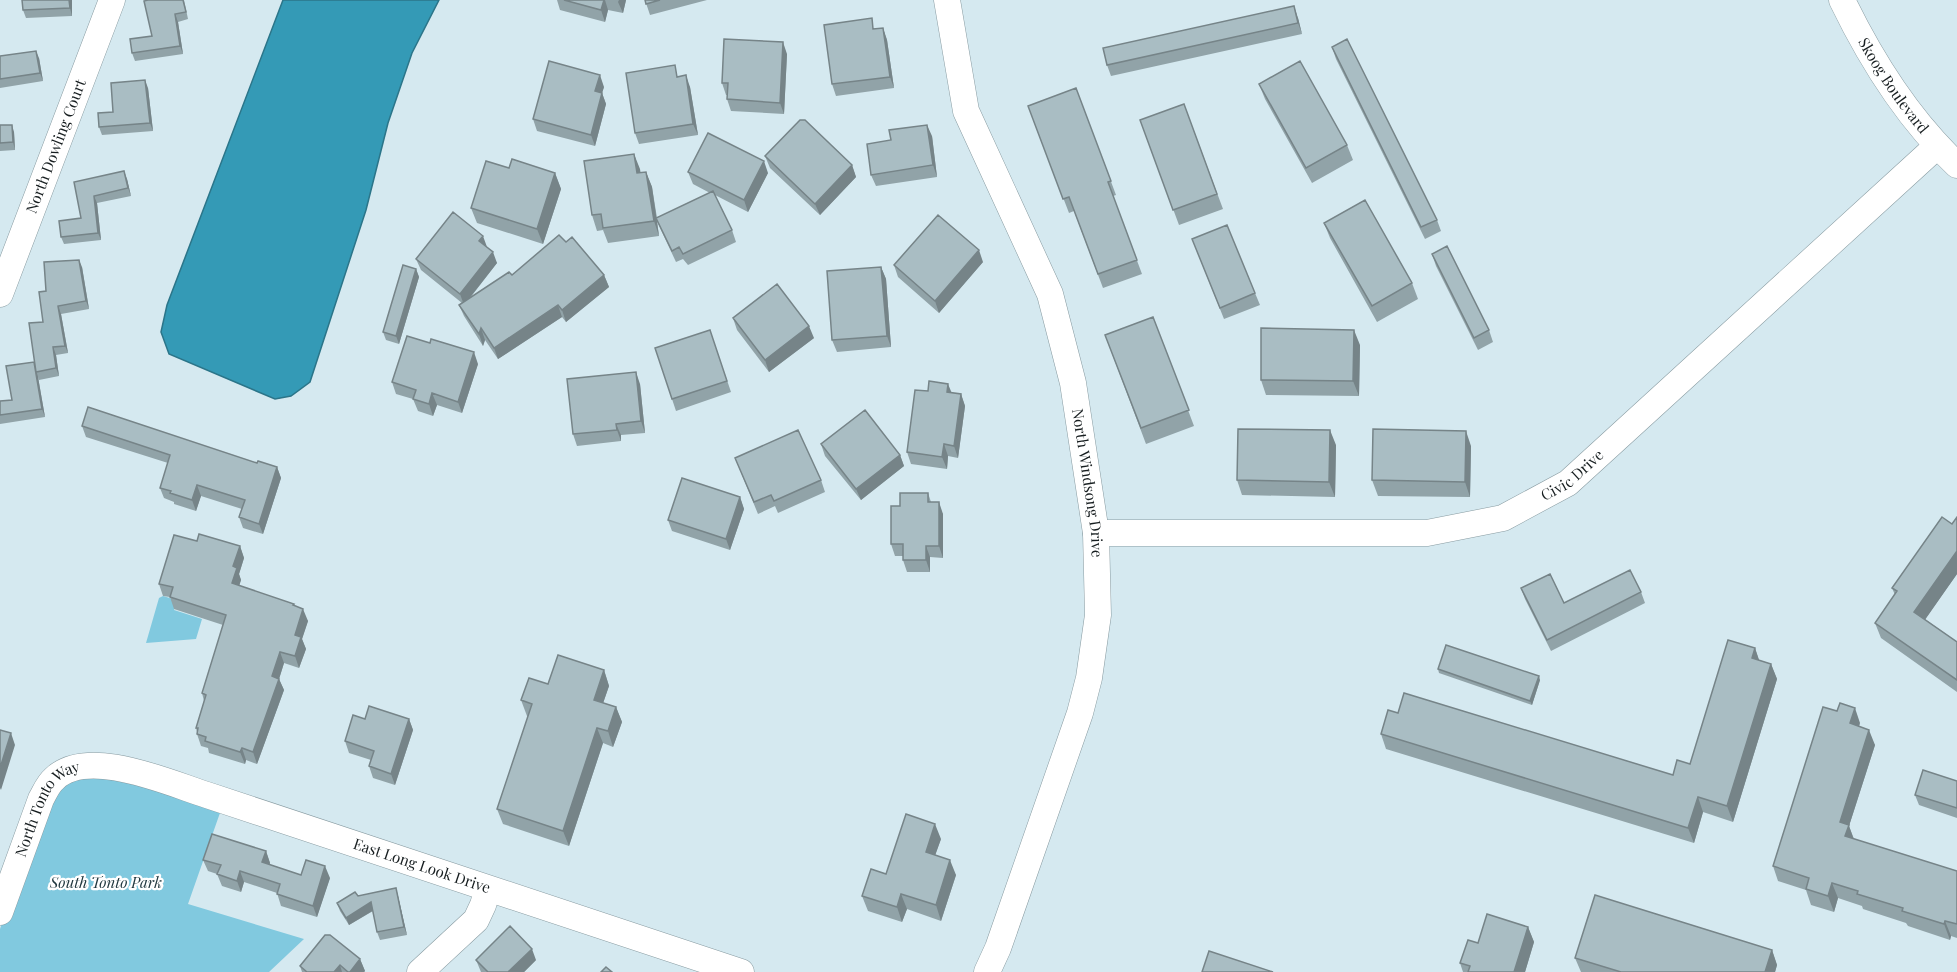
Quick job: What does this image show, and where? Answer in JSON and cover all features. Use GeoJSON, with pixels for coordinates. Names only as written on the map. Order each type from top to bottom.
{"type":"FeatureCollection","features":[{"type":"Feature","properties":{"kind":"street","name":"North Dowling Court"},"geometry":{"type":"LineString","coordinates":[[0,294],[112,0]]}},
{"type":"Feature","properties":{"kind":"street","name":"North Windsong Drive"},"geometry":{"type":"LineString","coordinates":[[947,0],[966,111],[1050,294],[1073,383],[1096,533],[1098,615],[1089,678],[1080,713],[998,948],[987,972]]}},
{"type":"Feature","properties":{"kind":"street","name":"Skoog Boulevard"},"geometry":{"type":"LineString","coordinates":[[1842,0],[1869,52],[1905,106],[1937,146],[1957,165]]}},
{"type":"Feature","properties":{"kind":"street","name":"Civic Drive"},"geometry":{"type":"LineString","coordinates":[[1096,533],[1427,533],[1503,518],[1568,483],[1937,146]]}},
{"type":"Feature","properties":{"kind":"street","name":"East Long Look Drive"},"geometry":{"type":"LineString","coordinates":[[100,765],[207,795],[725,970]]}},
{"type":"Feature","properties":{"kind":"street","name":"North Tonto Way"},"geometry":{"type":"LineString","coordinates":[[0,912],[47,788],[54,779],[72,768],[100,765]]}},
{"type":"Feature","properties":{"kind":"street"},"geometry":{"type":"LineString","coordinates":[[420,972],[476,920],[488,889]]}},
{"type":"Feature","properties":{"kind":"green space"},"geometry":{"type":"Polygon","coordinates":[[[163,596],[176,600],[174,610],[202,619],[196,639],[146,643],[159,598],[163,596]]]}},
{"type":"Feature","properties":{"kind":"green space","name":"South Tonto Park"},"geometry":{"type":"Polygon","coordinates":[[[101,772],[221,810],[188,904],[304,939],[269,972],[0,972],[0,929],[43,806],[57,786],[101,772]]]}},
{"type":"Feature","properties":{"kind":"shaded area"},"geometry":{"type":"Polygon","coordinates":[[[283,0],[439,0],[412,53],[388,123],[366,210],[310,382],[291,396],[275,399],[169,354],[161,332],[167,305],[283,0]]]}},
{"type":"Feature","properties":{"kind":"building"},"geometry":{"type":"Polygon","coordinates":[[[22,0],[69,0],[70,8],[23,10],[22,0]]]}},
{"type":"Feature","properties":{"kind":"building"},"geometry":{"type":"Polygon","coordinates":[[[183,0],[186,12],[175,14],[180,46],[132,53],[130,39],[152,36],[144,1],[183,0]]]}},
{"type":"Feature","properties":{"kind":"building"},"geometry":{"type":"Polygon","coordinates":[[[564,0],[604,0],[601,10],[564,0]]]}},
{"type":"Feature","properties":{"kind":"building"},"geometry":{"type":"Polygon","coordinates":[[[645,0],[660,0],[646,4],[645,0]]]}},
{"type":"Feature","properties":{"kind":"building"},"geometry":{"type":"Polygon","coordinates":[[[1294,6],[1298,23],[1107,65],[1103,48],[1294,6]]]}},
{"type":"Feature","properties":{"kind":"building"},"geometry":{"type":"Polygon","coordinates":[[[872,18],[873,29],[883,28],[890,77],[832,84],[824,25],[872,18]]]}},
{"type":"Feature","properties":{"kind":"building"},"geometry":{"type":"Polygon","coordinates":[[[724,39],[783,42],[780,103],[727,99],[728,83],[722,83],[724,39]]]}},
{"type":"Feature","properties":{"kind":"building"},"geometry":{"type":"Polygon","coordinates":[[[1347,39],[1437,220],[1421,227],[1332,47],[1347,39]]]}},
{"type":"Feature","properties":{"kind":"building"},"geometry":{"type":"Polygon","coordinates":[[[36,51],[40,73],[0,79],[0,56],[36,51]]]}},
{"type":"Feature","properties":{"kind":"building"},"geometry":{"type":"Polygon","coordinates":[[[549,61],[600,75],[595,91],[602,93],[591,135],[533,119],[549,61]]]}},
{"type":"Feature","properties":{"kind":"building"},"geometry":{"type":"Polygon","coordinates":[[[1300,61],[1347,145],[1306,168],[1259,84],[1300,61]]]}},
{"type":"Feature","properties":{"kind":"building"},"geometry":{"type":"Polygon","coordinates":[[[675,65],[677,77],[686,75],[693,124],[635,133],[626,73],[675,65]]]}},
{"type":"Feature","properties":{"kind":"building"},"geometry":{"type":"Polygon","coordinates":[[[145,80],[150,123],[99,127],[98,113],[113,112],[111,83],[145,80]]]}},
{"type":"Feature","properties":{"kind":"building"},"geometry":{"type":"Polygon","coordinates":[[[1076,88],[1111,181],[1108,182],[1137,260],[1098,274],[1069,197],[1063,199],[1028,106],[1076,88]]]}},
{"type":"Feature","properties":{"kind":"building"},"geometry":{"type":"Polygon","coordinates":[[[1184,104],[1217,194],[1173,210],[1140,120],[1184,104]]]}},
{"type":"Feature","properties":{"kind":"building"},"geometry":{"type":"Polygon","coordinates":[[[800,120],[805,120],[852,165],[815,204],[765,156],[800,120]]]}},
{"type":"Feature","properties":{"kind":"building"},"geometry":{"type":"Polygon","coordinates":[[[0,125],[12,125],[13,142],[0,143],[0,125]]]}},
{"type":"Feature","properties":{"kind":"building"},"geometry":{"type":"Polygon","coordinates":[[[927,125],[933,165],[871,175],[867,144],[891,140],[889,130],[927,125]]]}},
{"type":"Feature","properties":{"kind":"building"},"geometry":{"type":"Polygon","coordinates":[[[708,133],[764,161],[744,200],[688,172],[708,133]]]}},
{"type":"Feature","properties":{"kind":"building"},"geometry":{"type":"Polygon","coordinates":[[[634,154],[637,173],[646,172],[654,221],[603,228],[601,214],[592,215],[584,161],[634,154]]]}},
{"type":"Feature","properties":{"kind":"building"},"geometry":{"type":"Polygon","coordinates":[[[512,159],[555,173],[537,229],[471,208],[486,161],[509,168],[512,159]]]}},
{"type":"Feature","properties":{"kind":"building"},"geometry":{"type":"Polygon","coordinates":[[[124,171],[128,188],[94,196],[98,233],[61,237],[59,221],[81,218],[74,182],[124,171]]]}},
{"type":"Feature","properties":{"kind":"building"},"geometry":{"type":"Polygon","coordinates":[[[713,191],[732,230],[683,254],[679,247],[672,251],[656,218],[713,191]]]}},
{"type":"Feature","properties":{"kind":"building"},"geometry":{"type":"Polygon","coordinates":[[[1365,200],[1412,283],[1372,306],[1324,223],[1365,200]]]}},
{"type":"Feature","properties":{"kind":"building"},"geometry":{"type":"Polygon","coordinates":[[[453,212],[483,236],[479,241],[493,252],[460,294],[416,259],[453,212]]]}},
{"type":"Feature","properties":{"kind":"building"},"geometry":{"type":"Polygon","coordinates":[[[938,215],[979,250],[935,301],[894,265],[938,215]]]}},
{"type":"Feature","properties":{"kind":"building"},"geometry":{"type":"Polygon","coordinates":[[[1227,225],[1255,293],[1220,308],[1192,239],[1227,225]]]}},
{"type":"Feature","properties":{"kind":"building"},"geometry":{"type":"Polygon","coordinates":[[[559,235],[566,242],[572,237],[604,275],[562,310],[558,305],[494,348],[481,328],[479,334],[459,305],[509,272],[512,275],[559,235]]]}},
{"type":"Feature","properties":{"kind":"building"},"geometry":{"type":"Polygon","coordinates":[[[1447,246],[1489,330],[1474,338],[1432,254],[1447,246]]]}},
{"type":"Feature","properties":{"kind":"building"},"geometry":{"type":"Polygon","coordinates":[[[79,260],[86,301],[58,306],[65,346],[53,347],[56,368],[36,372],[29,323],[43,322],[39,292],[46,291],[44,262],[79,260]]]}},
{"type":"Feature","properties":{"kind":"building"},"geometry":{"type":"Polygon","coordinates":[[[403,265],[416,269],[396,336],[383,332],[403,265]]]}},
{"type":"Feature","properties":{"kind":"building"},"geometry":{"type":"Polygon","coordinates":[[[881,267],[887,336],[832,340],[827,271],[881,267]]]}},
{"type":"Feature","properties":{"kind":"building"},"geometry":{"type":"Polygon","coordinates":[[[777,284],[809,326],[765,360],[733,318],[777,284]]]}},
{"type":"Feature","properties":{"kind":"building"},"geometry":{"type":"Polygon","coordinates":[[[1153,317],[1189,410],[1141,428],[1105,335],[1153,317]]]}},
{"type":"Feature","properties":{"kind":"building"},"geometry":{"type":"Polygon","coordinates":[[[1261,328],[1354,330],[1353,381],[1261,380],[1261,328]]]}},
{"type":"Feature","properties":{"kind":"building"},"geometry":{"type":"Polygon","coordinates":[[[710,330],[727,381],[672,399],[655,348],[710,330]]]}},
{"type":"Feature","properties":{"kind":"building"},"geometry":{"type":"Polygon","coordinates":[[[407,336],[430,343],[431,339],[474,352],[458,402],[432,393],[429,404],[413,399],[416,390],[392,382],[407,336]]]}},
{"type":"Feature","properties":{"kind":"building"},"geometry":{"type":"Polygon","coordinates":[[[34,362],[42,409],[0,415],[0,401],[12,400],[6,366],[34,362]]]}},
{"type":"Feature","properties":{"kind":"building"},"geometry":{"type":"Polygon","coordinates":[[[636,372],[641,421],[616,424],[617,430],[573,434],[567,379],[636,372]]]}},
{"type":"Feature","properties":{"kind":"building"},"geometry":{"type":"Polygon","coordinates":[[[929,381],[948,384],[947,392],[961,394],[954,446],[944,444],[942,457],[907,452],[915,390],[928,391],[929,381]]]}},
{"type":"Feature","properties":{"kind":"building"},"geometry":{"type":"Polygon","coordinates":[[[88,407],[257,463],[258,461],[277,467],[259,524],[239,517],[245,500],[197,485],[192,500],[160,488],[170,455],[82,426],[88,407]]]}},
{"type":"Feature","properties":{"kind":"building"},"geometry":{"type":"Polygon","coordinates":[[[865,410],[900,455],[856,489],[821,444],[865,410]]]}},
{"type":"Feature","properties":{"kind":"building"},"geometry":{"type":"Polygon","coordinates":[[[1238,429],[1330,430],[1329,482],[1237,480],[1238,429]]]}},
{"type":"Feature","properties":{"kind":"building"},"geometry":{"type":"Polygon","coordinates":[[[1373,429],[1466,431],[1465,482],[1372,480],[1373,429]]]}},
{"type":"Feature","properties":{"kind":"building"},"geometry":{"type":"Polygon","coordinates":[[[798,430],[821,480],[774,501],[771,495],[754,502],[735,458],[798,430]]]}},
{"type":"Feature","properties":{"kind":"building"},"geometry":{"type":"Polygon","coordinates":[[[682,478],[740,497],[726,539],[668,520],[682,478]]]}},
{"type":"Feature","properties":{"kind":"building"},"geometry":{"type":"Polygon","coordinates":[[[900,493],[928,493],[928,502],[939,502],[939,546],[926,546],[926,560],[903,560],[903,544],[891,544],[891,506],[900,506],[900,493]]]}},
{"type":"Feature","properties":{"kind":"building"},"geometry":{"type":"Polygon","coordinates":[[[1942,517],[1952,524],[1957,517],[1957,551],[1914,612],[1957,642],[1957,680],[1875,623],[1897,591],[1892,588],[1942,517]]]}},
{"type":"Feature","properties":{"kind":"building"},"geometry":{"type":"Polygon","coordinates":[[[199,534],[240,546],[233,566],[237,568],[232,583],[303,609],[295,635],[301,637],[295,656],[280,652],[272,676],[279,679],[253,752],[242,748],[240,752],[205,741],[206,737],[197,734],[198,728],[196,728],[206,695],[202,693],[226,615],[170,597],[173,587],[159,584],[174,535],[197,541],[199,534]]]}},
{"type":"Feature","properties":{"kind":"building"},"geometry":{"type":"Polygon","coordinates":[[[1630,570],[1641,592],[1547,640],[1521,588],[1550,574],[1564,603],[1630,570]]]}},
{"type":"Feature","properties":{"kind":"building"},"geometry":{"type":"Polygon","coordinates":[[[1728,640],[1755,648],[1752,658],[1771,664],[1727,806],[1698,797],[1688,828],[1381,734],[1388,710],[1398,713],[1404,693],[1673,775],[1677,760],[1690,764],[1728,640]]]}},
{"type":"Feature","properties":{"kind":"building"},"geometry":{"type":"Polygon","coordinates":[[[1446,645],[1539,676],[1530,701],[1438,669],[1446,645]]]}},
{"type":"Feature","properties":{"kind":"building"},"geometry":{"type":"Polygon","coordinates":[[[558,655],[604,670],[594,700],[616,707],[608,731],[597,728],[563,831],[497,809],[532,704],[521,700],[529,678],[548,684],[558,655]]]}},
{"type":"Feature","properties":{"kind":"building"},"geometry":{"type":"Polygon","coordinates":[[[1840,703],[1855,708],[1850,723],[1869,730],[1840,822],[1849,825],[1845,836],[1957,871],[1957,924],[1945,921],[1944,924],[1902,911],[1903,908],[1857,894],[1858,891],[1832,883],[1828,896],[1806,889],[1809,878],[1773,866],[1823,707],[1837,711],[1840,703]]]}},
{"type":"Feature","properties":{"kind":"building"},"geometry":{"type":"Polygon","coordinates":[[[369,706],[409,719],[391,774],[369,766],[374,751],[345,741],[353,715],[365,719],[369,706]]]}},
{"type":"Feature","properties":{"kind":"building"},"geometry":{"type":"Polygon","coordinates":[[[0,730],[11,733],[0,768],[0,730]]]}},
{"type":"Feature","properties":{"kind":"building"},"geometry":{"type":"Polygon","coordinates":[[[1923,770],[1957,781],[1957,808],[1915,795],[1923,770]]]}},
{"type":"Feature","properties":{"kind":"building"},"geometry":{"type":"Polygon","coordinates":[[[906,814],[935,824],[926,852],[950,860],[936,905],[901,894],[897,907],[862,896],[871,869],[886,874],[906,814]]]}},
{"type":"Feature","properties":{"kind":"building"},"geometry":{"type":"Polygon","coordinates":[[[212,834],[266,851],[262,862],[301,875],[306,860],[325,866],[313,906],[277,894],[280,884],[240,871],[237,881],[217,874],[221,865],[203,860],[212,834]]]}},
{"type":"Feature","properties":{"kind":"building"},"geometry":{"type":"Polygon","coordinates":[[[396,888],[404,927],[377,932],[371,902],[346,918],[337,903],[355,892],[358,896],[396,888]]]}},
{"type":"Feature","properties":{"kind":"building"},"geometry":{"type":"Polygon","coordinates":[[[1595,895],[1772,950],[1765,972],[1621,972],[1575,958],[1595,895]]]}},
{"type":"Feature","properties":{"kind":"building"},"geometry":{"type":"Polygon","coordinates":[[[1487,914],[1528,927],[1514,972],[1468,972],[1470,966],[1460,963],[1468,940],[1478,943],[1487,914]]]}},
{"type":"Feature","properties":{"kind":"building"},"geometry":{"type":"Polygon","coordinates":[[[510,926],[532,949],[508,972],[488,972],[476,960],[510,926]]]}},
{"type":"Feature","properties":{"kind":"building"},"geometry":{"type":"Polygon","coordinates":[[[325,935],[330,935],[360,959],[350,972],[340,965],[334,972],[307,972],[300,966],[325,935]]]}},
{"type":"Feature","properties":{"kind":"building"},"geometry":{"type":"Polygon","coordinates":[[[1209,951],[1273,972],[1202,972],[1209,951]]]}},
{"type":"Feature","properties":{"kind":"building"},"geometry":{"type":"Polygon","coordinates":[[[606,967],[612,972],[601,972],[606,967]]]}}]}
